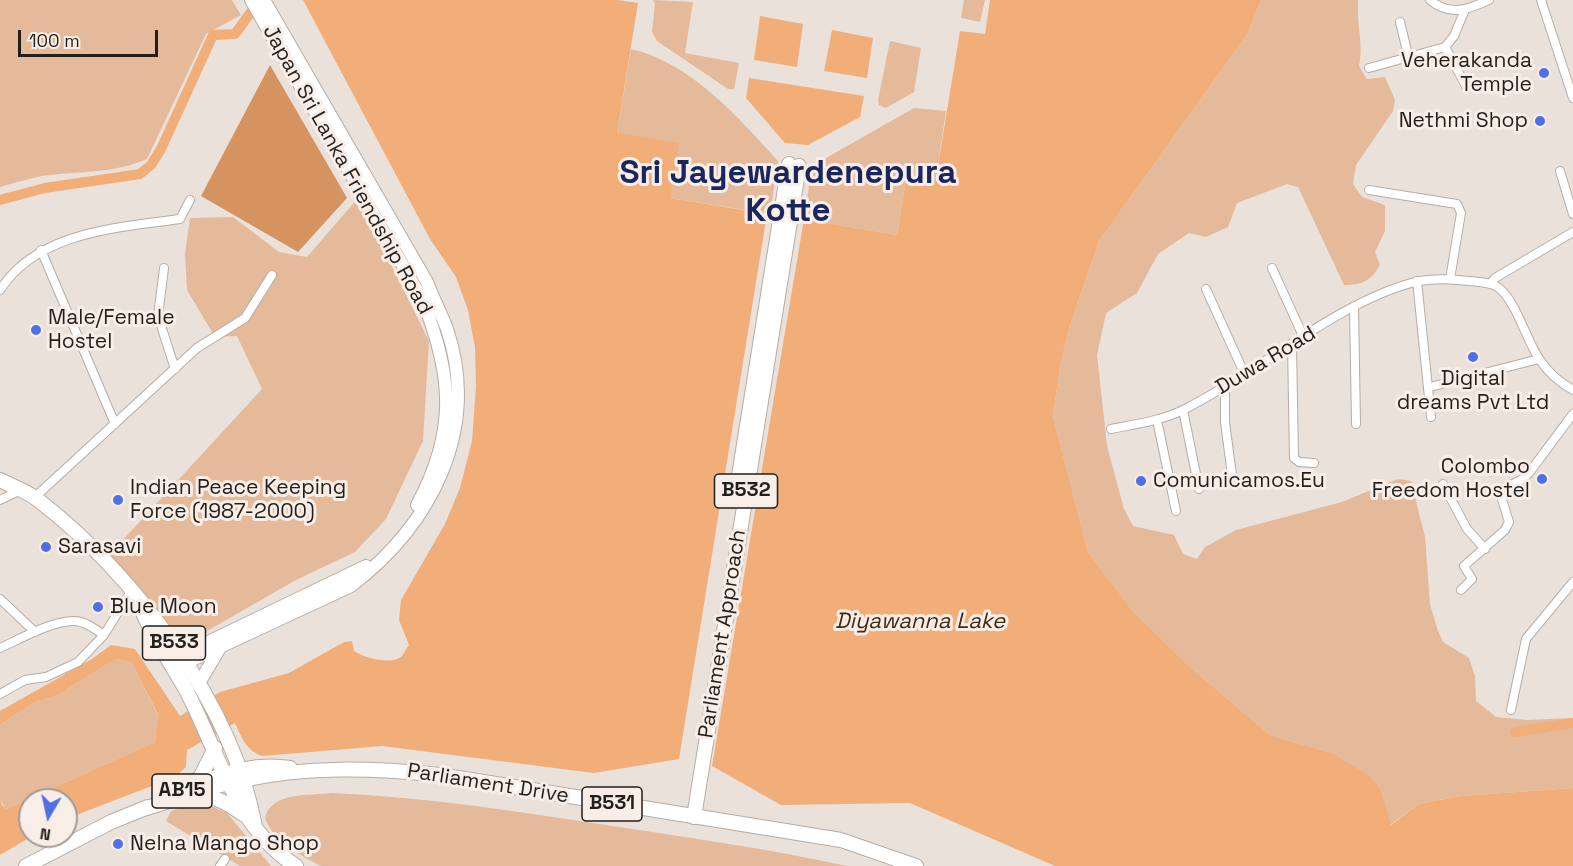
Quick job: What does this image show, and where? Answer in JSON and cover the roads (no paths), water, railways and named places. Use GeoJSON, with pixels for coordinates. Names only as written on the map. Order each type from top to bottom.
{"type":"FeatureCollection","features":[{"type":"Feature","properties":{"kind":"main road","name":"Japan Sri Lanka Friendship Road"},"geometry":{"type":"LineString","coordinates":[[177,662],[368,565],[400,531],[429,481],[446,421],[443,356],[422,299],[251,0]]}},
{"type":"Feature","properties":{"kind":"main road","name":"Japan Sri Lanka Friendship Road"},"geometry":{"type":"LineString","coordinates":[[177,662],[221,645],[351,586],[376,566],[420,515],[437,486],[452,446],[458,407],[455,369],[447,330],[427,282],[264,0]]}},
{"type":"Feature","properties":{"kind":"main road","name":"Parliament Approach"},"geometry":{"type":"LineString","coordinates":[[689,816],[794,165]]}},
{"type":"Feature","properties":{"kind":"main road","name":"B533"},"geometry":{"type":"LineString","coordinates":[[0,480],[35,497],[100,556],[161,623],[177,662],[225,734],[243,774]]}},
{"type":"Feature","properties":{"kind":"main road"},"geometry":{"type":"LineString","coordinates":[[195,689],[221,645]]}},
{"type":"Feature","properties":{"kind":"main road","name":"B533"},"geometry":{"type":"LineString","coordinates":[[195,689],[212,744],[227,778]]}},
{"type":"Feature","properties":{"kind":"main road"},"geometry":{"type":"LineString","coordinates":[[212,744],[201,776],[188,791],[224,801],[244,815]]}},
{"type":"Feature","properties":{"kind":"main road","name":"B531"},"geometry":{"type":"LineString","coordinates":[[233,749],[250,762],[271,765]]}},
{"type":"Feature","properties":{"kind":"main road","name":"Parliament Drive"},"geometry":{"type":"LineString","coordinates":[[243,774],[271,765],[304,770]]}},
{"type":"Feature","properties":{"kind":"main road","name":"Parliament Drive"},"geometry":{"type":"LineString","coordinates":[[243,774],[381,769],[440,775],[842,840],[916,866]]}},
{"type":"Feature","properties":{"kind":"main road","name":"AB15"},"geometry":{"type":"LineString","coordinates":[[26,866],[111,822],[188,791],[243,774],[255,827]]}},
{"type":"Feature","properties":{"kind":"main road","name":"AB15"},"geometry":{"type":"LineString","coordinates":[[227,778],[244,815],[277,853],[296,866]]}},
{"type":"Feature","properties":{"kind":"street"},"geometry":{"type":"LineString","coordinates":[[1430,0],[1441,7],[1464,12],[1490,0]]}},
{"type":"Feature","properties":{"kind":"street"},"geometry":{"type":"LineString","coordinates":[[1541,0],[1573,98]]}},
{"type":"Feature","properties":{"kind":"street"},"geometry":{"type":"LineString","coordinates":[[1368,68],[1445,47],[1454,36],[1464,12]]}},
{"type":"Feature","properties":{"kind":"street"},"geometry":{"type":"LineString","coordinates":[[1400,22],[1409,58]]}},
{"type":"Feature","properties":{"kind":"street"},"geometry":{"type":"LineString","coordinates":[[1445,47],[1466,86]]}},
{"type":"Feature","properties":{"kind":"street"},"geometry":{"type":"LineString","coordinates":[[1560,171],[1573,214]]}},
{"type":"Feature","properties":{"kind":"street"},"geometry":{"type":"LineString","coordinates":[[1369,190],[1457,204],[1461,213],[1450,279]]}},
{"type":"Feature","properties":{"kind":"street"},"geometry":{"type":"LineString","coordinates":[[0,290],[6,279],[41,249],[98,231],[180,219],[190,200]]}},
{"type":"Feature","properties":{"kind":"street"},"geometry":{"type":"LineString","coordinates":[[1573,232],[1495,278],[1490,284],[1498,287],[1507,298],[1539,359],[1555,379],[1573,390]]}},
{"type":"Feature","properties":{"kind":"street"},"geometry":{"type":"LineString","coordinates":[[41,249],[114,424]]}},
{"type":"Feature","properties":{"kind":"street"},"geometry":{"type":"LineString","coordinates":[[164,268],[158,316],[175,369]]}},
{"type":"Feature","properties":{"kind":"street"},"geometry":{"type":"LineString","coordinates":[[1272,268],[1304,338]]}},
{"type":"Feature","properties":{"kind":"street"},"geometry":{"type":"LineString","coordinates":[[35,497],[197,348],[245,318],[272,274]]}},
{"type":"Feature","properties":{"kind":"street","name":"Duwa Road"},"geometry":{"type":"LineString","coordinates":[[1111,429],[1157,420],[1183,410],[1245,375],[1354,307],[1386,291],[1417,281],[1450,279],[1490,284]]}},
{"type":"Feature","properties":{"kind":"street"},"geometry":{"type":"LineString","coordinates":[[1417,281],[1430,387],[1431,417]]}},
{"type":"Feature","properties":{"kind":"street"},"geometry":{"type":"LineString","coordinates":[[1206,289],[1245,375]]}},
{"type":"Feature","properties":{"kind":"street"},"geometry":{"type":"LineString","coordinates":[[1354,307],[1356,424]]}},
{"type":"Feature","properties":{"kind":"street"},"geometry":{"type":"LineString","coordinates":[[1292,345],[1294,458],[1299,462],[1314,463]]}},
{"type":"Feature","properties":{"kind":"street"},"geometry":{"type":"LineString","coordinates":[[1430,387],[1539,359]]}},
{"type":"Feature","properties":{"kind":"street"},"geometry":{"type":"LineString","coordinates":[[1225,387],[1225,422],[1232,475]]}},
{"type":"Feature","properties":{"kind":"street"},"geometry":{"type":"LineString","coordinates":[[1183,410],[1199,489]]}},
{"type":"Feature","properties":{"kind":"street"},"geometry":{"type":"LineString","coordinates":[[1461,590],[1472,579],[1464,566],[1505,530],[1509,522],[1501,496],[1504,488],[1523,479],[1573,414]]}},
{"type":"Feature","properties":{"kind":"street"},"geometry":{"type":"LineString","coordinates":[[1157,420],[1176,511]]}},
{"type":"Feature","properties":{"kind":"street"},"geometry":{"type":"LineString","coordinates":[[1443,484],[1467,528],[1485,549]]}},
{"type":"Feature","properties":{"kind":"street"},"geometry":{"type":"LineString","coordinates":[[0,500],[21,490]]}},
{"type":"Feature","properties":{"kind":"street"},"geometry":{"type":"LineString","coordinates":[[1511,710],[1526,639],[1573,582]]}},
{"type":"Feature","properties":{"kind":"street"},"geometry":{"type":"LineString","coordinates":[[0,694],[25,680],[46,677],[78,662],[104,635],[134,596]]}},
{"type":"Feature","properties":{"kind":"street"},"geometry":{"type":"LineString","coordinates":[[0,599],[35,632]]}},
{"type":"Feature","properties":{"kind":"street"},"geometry":{"type":"LineString","coordinates":[[0,648],[35,632],[74,620],[83,622],[104,635]]}},
{"type":"Feature","properties":{"kind":"water"},"geometry":{"type":"Polygon","coordinates":[[[303,0],[618,0],[638,3],[617,133],[679,143],[670,198],[767,214],[679,759],[594,773],[382,746],[262,756],[248,747],[235,723],[187,750],[186,767],[175,777],[78,814],[78,788],[53,788],[155,742],[158,714],[131,662],[116,659],[56,696],[35,702],[0,725],[0,711],[92,659],[111,645],[135,649],[180,716],[220,692],[289,673],[344,642],[352,641],[354,651],[358,654],[384,660],[401,657],[409,645],[399,620],[401,600],[445,524],[460,488],[472,441],[476,387],[475,347],[468,310],[456,277],[430,239],[303,0]]]}},
{"type":"Feature","properties":{"kind":"water","name":"Diyawanna Lake"},"geometry":{"type":"Polygon","coordinates":[[[990,0],[1261,0],[1248,33],[1099,241],[1070,325],[1060,367],[1053,416],[1088,552],[1133,611],[1191,668],[1270,735],[1332,753],[1369,776],[1381,790],[1391,825],[1419,804],[1461,796],[1573,788],[1573,866],[1055,866],[910,803],[781,805],[712,766],[804,219],[897,235],[906,180],[935,184],[960,31],[985,34],[990,0]]]}},
{"type":"Feature","properties":{"kind":"water"},"geometry":{"type":"Polygon","coordinates":[[[760,16],[803,24],[797,67],[754,60],[760,16]]]}},
{"type":"Feature","properties":{"kind":"water"},"geometry":{"type":"Polygon","coordinates":[[[832,30],[873,38],[867,78],[824,71],[832,30]]]}},
{"type":"Feature","properties":{"kind":"water"},"geometry":{"type":"Polygon","coordinates":[[[749,78],[864,96],[860,117],[808,145],[785,143],[746,98],[749,78]]]}},
{"type":"Feature","properties":{"kind":"water"},"geometry":{"type":"Polygon","coordinates":[[[0,799],[6,809],[18,804],[18,844],[0,855],[0,799]]]}},
{"type":"Feature","properties":{"kind":"waterway"},"geometry":{"type":"LineString","coordinates":[[0,200],[45,188],[140,174],[151,165],[161,149],[213,35],[235,34],[251,12]]}},
{"type":"Feature","properties":{"kind":"waterway"},"geometry":{"type":"LineString","coordinates":[[1515,732],[1573,723]]}},
{"type":"Feature","properties":{"kind":"place","name":"Veherakanda Temple"},"geometry":{"type":"Point","coordinates":[1544,73]}},
{"type":"Feature","properties":{"kind":"place","name":"Nethmi Shop"},"geometry":{"type":"Point","coordinates":[1540,121]}},
{"type":"Feature","properties":{"kind":"place","name":"Male/Female Hostel"},"geometry":{"type":"Point","coordinates":[36,330]}},
{"type":"Feature","properties":{"kind":"place","name":"Digital dreams Pvt Ltd"},"geometry":{"type":"Point","coordinates":[1473,357]}},
{"type":"Feature","properties":{"kind":"place","name":"Colombo Freedom Hostel"},"geometry":{"type":"Point","coordinates":[1542,479]}},
{"type":"Feature","properties":{"kind":"place","name":"Comunicamos.Eu"},"geometry":{"type":"Point","coordinates":[1141,481]}},
{"type":"Feature","properties":{"kind":"place","name":"Indian Peace Keeping Force (1987-2000)"},"geometry":{"type":"Point","coordinates":[118,500]}},
{"type":"Feature","properties":{"kind":"place","name":"Sarasavi"},"geometry":{"type":"Point","coordinates":[46,547]}},
{"type":"Feature","properties":{"kind":"place","name":"Blue Moon"},"geometry":{"type":"Point","coordinates":[98,607]}},
{"type":"Feature","properties":{"kind":"place","name":"Nelna Mango Shop"},"geometry":{"type":"Point","coordinates":[118,844]}},
{"type":"Feature","properties":{"kind":"district","name":"Sri Jayewardenepura Kotte"},"geometry":{"type":"Point","coordinates":[788,193]}}]}
